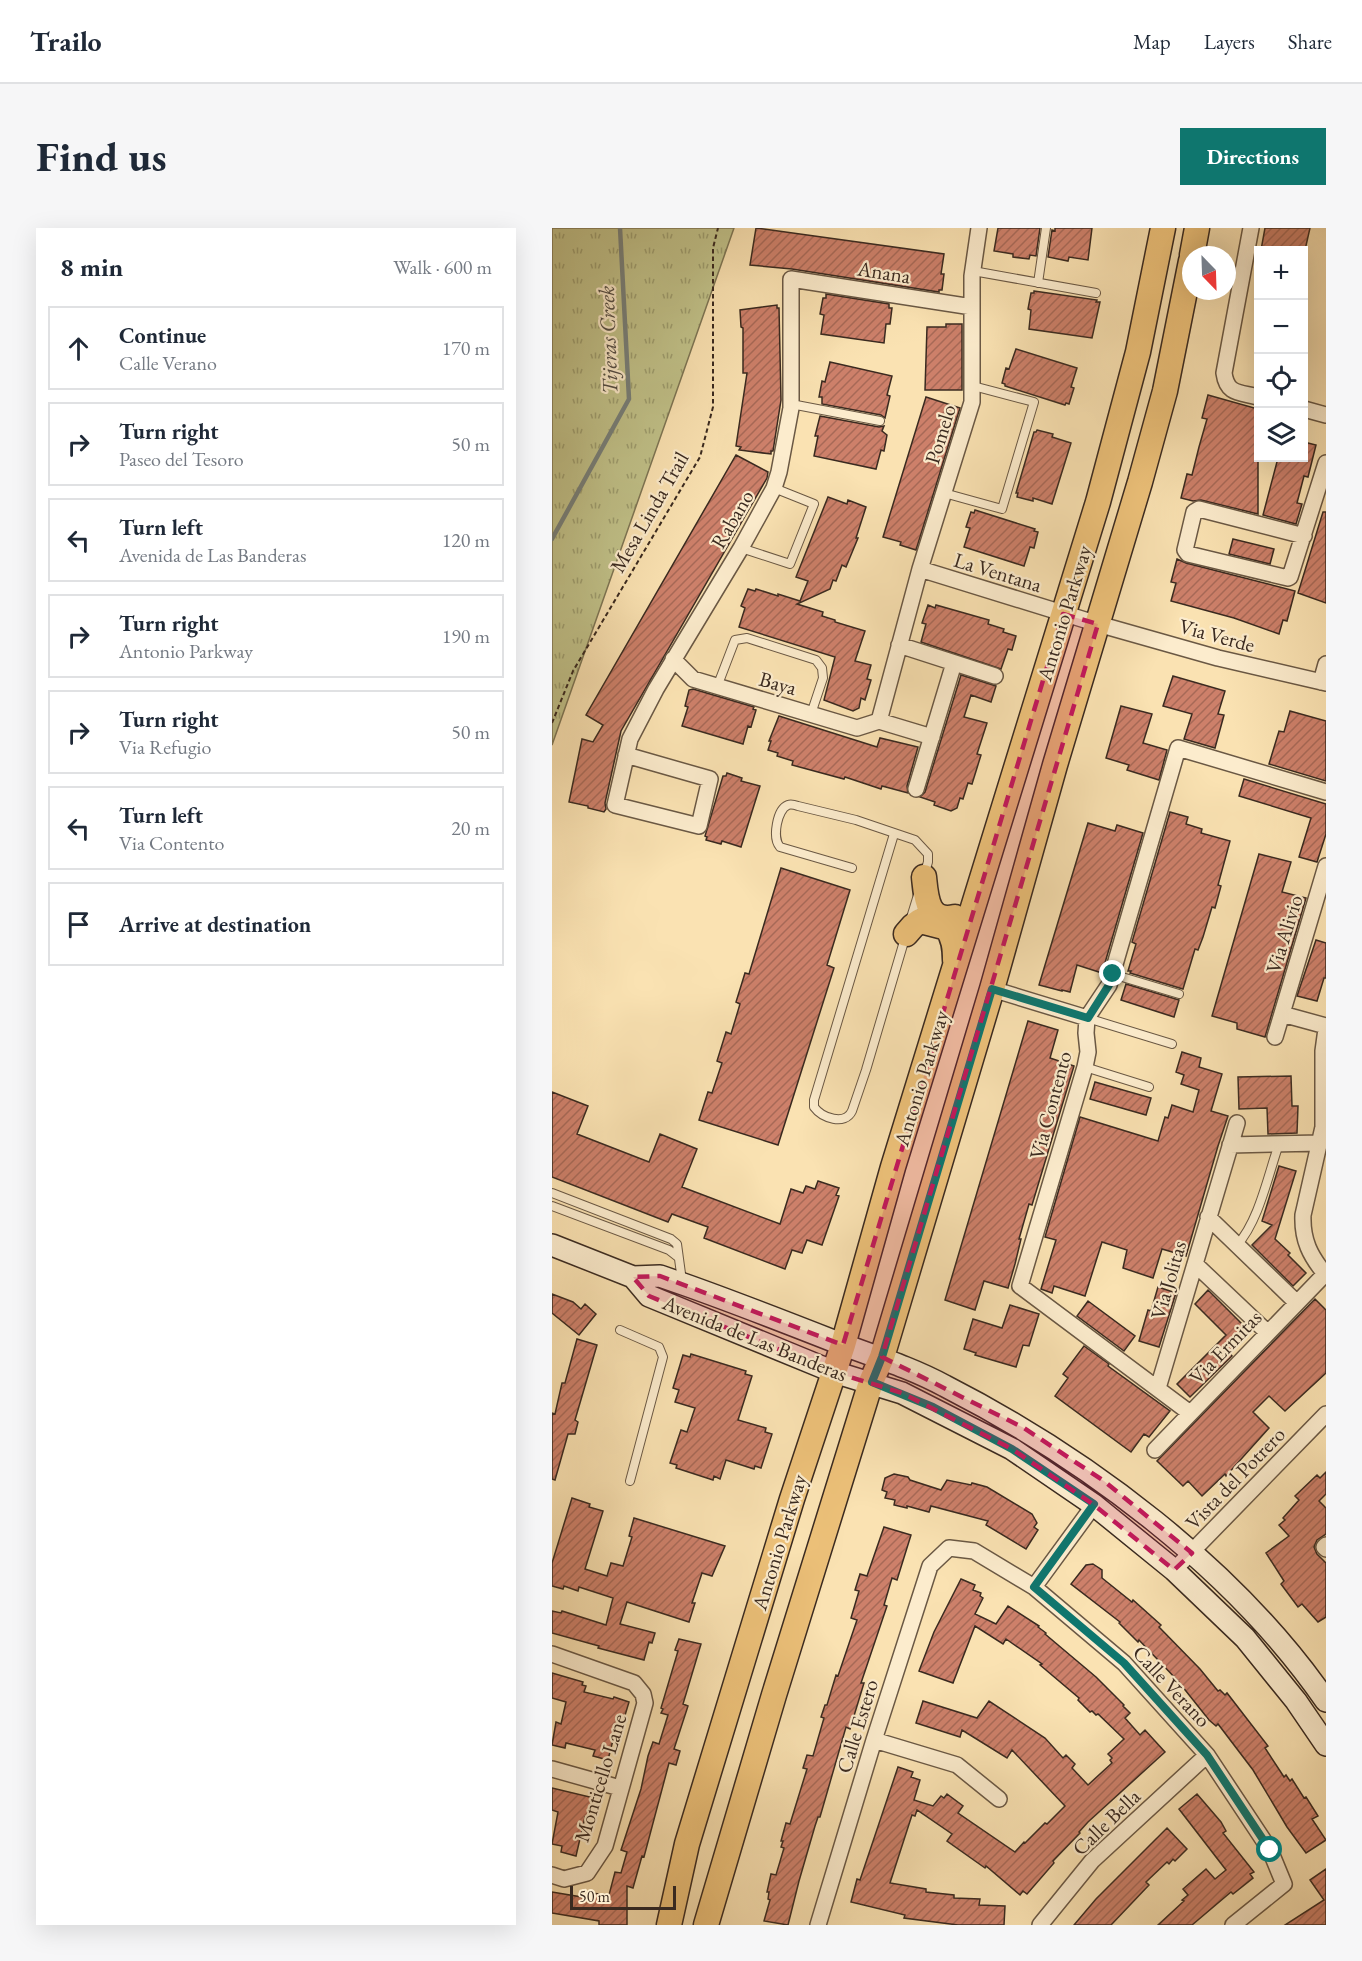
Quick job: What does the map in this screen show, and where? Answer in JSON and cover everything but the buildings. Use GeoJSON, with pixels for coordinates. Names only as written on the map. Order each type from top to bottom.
{"type":"FeatureCollection","features":[{"type":"Feature","properties":{"kind":"main road","name":"Antonio Parkway"},"geometry":{"type":"LineString","coordinates":[[669,1925],[687,1844],[792,1499],[843,1344],[893,1167],[1073,587],[1138,352],[1164,228]]}},
{"type":"Feature","properties":{"kind":"main road"},"geometry":{"type":"LineString","coordinates":[[1194,246],[1197,228]]}},
{"type":"Feature","properties":{"kind":"main road","name":"Antonio Parkway"},"geometry":{"type":"LineString","coordinates":[[706,1925],[784,1661],[872,1382],[882,1357],[992,989],[1165,391],[1183,300]]}},
{"type":"Feature","properties":{"kind":"main road"},"geometry":{"type":"LineString","coordinates":[[924,877],[926,898],[929,908],[935,914],[953,918],[974,904]]}},
{"type":"Feature","properties":{"kind":"main road"},"geometry":{"type":"LineString","coordinates":[[906,934],[920,921],[947,928],[955,947],[955,966]]}},
{"type":"Feature","properties":{"kind":"main road","name":"Avenida de Las Banderas"},"geometry":{"type":"LineString","coordinates":[[552,1245],[633,1277],[660,1276],[882,1357],[944,1385],[1024,1428],[1104,1481],[1192,1553],[1264,1622],[1326,1701]]}},
{"type":"Feature","properties":{"kind":"main road","name":"Avenida de Las Banderas"},"geometry":{"type":"LineString","coordinates":[[633,1277],[649,1296],[834,1372],[872,1382],[933,1407],[1012,1449],[1094,1504],[1174,1570],[1245,1638],[1296,1701],[1326,1744]]}},
{"type":"Feature","properties":{"kind":"street","name":"Pomelo"},"geometry":{"type":"LineString","coordinates":[[879,721],[920,569],[972,402],[973,271],[979,228]]}},
{"type":"Feature","properties":{"kind":"street"},"geometry":{"type":"LineString","coordinates":[[1251,228],[1224,373],[1225,384],[1230,390],[1254,396]]}},
{"type":"Feature","properties":{"kind":"street","name":"Anana"},"geometry":{"type":"LineString","coordinates":[[791,279],[972,307]]}},
{"type":"Feature","properties":{"kind":"street","name":"Rabano"},"geometry":{"type":"LineString","coordinates":[[626,755],[710,779],[699,826],[615,805],[626,755],[630,739],[673,659],[741,548],[774,488],[782,461],[791,404],[791,279]]}},
{"type":"Feature","properties":{"kind":"street"},"geometry":{"type":"LineString","coordinates":[[1308,410],[1326,415]]}},
{"type":"Feature","properties":{"kind":"street"},"geometry":{"type":"LineString","coordinates":[[1304,536],[1199,509],[1194,512],[1185,550],[1188,554],[1288,578],[1292,574],[1304,536],[1326,463]]}},
{"type":"Feature","properties":{"kind":"street","name":"La Ventana"},"geometry":{"type":"LineString","coordinates":[[920,569],[1098,624]]}},
{"type":"Feature","properties":{"kind":"street","name":"Via Verde"},"geometry":{"type":"LineString","coordinates":[[1098,624],[1218,658],[1324,683]]}},
{"type":"Feature","properties":{"kind":"street"},"geometry":{"type":"LineString","coordinates":[[899,645],[995,676]]}},
{"type":"Feature","properties":{"kind":"street","name":"Baya"},"geometry":{"type":"LineString","coordinates":[[673,659],[693,679],[717,687],[857,728],[879,721]]}},
{"type":"Feature","properties":{"kind":"street"},"geometry":{"type":"LineString","coordinates":[[916,789],[954,663]]}},
{"type":"Feature","properties":{"kind":"street"},"geometry":{"type":"LineString","coordinates":[[1324,683],[1326,664]]}},
{"type":"Feature","properties":{"kind":"street"},"geometry":{"type":"LineString","coordinates":[[879,721],[932,737]]}},
{"type":"Feature","properties":{"kind":"street"},"geometry":{"type":"LineString","coordinates":[[992,989],[1088,1018],[1109,985],[1113,974],[1178,748],[1326,792]]}},
{"type":"Feature","properties":{"kind":"street","name":"Via Alivio"},"geometry":{"type":"LineString","coordinates":[[1275,1037],[1326,866]]}},
{"type":"Feature","properties":{"kind":"street"},"geometry":{"type":"LineString","coordinates":[[1282,1014],[1326,1028],[1323,1051],[1325,1127],[1303,1215],[1308,1251],[1326,1274]]}},
{"type":"Feature","properties":{"kind":"street","name":"Via Contento"},"geometry":{"type":"LineString","coordinates":[[1088,1018],[1086,1033],[1088,1052],[1085,1067],[1020,1286],[1158,1388]]}},
{"type":"Feature","properties":{"kind":"street","name":"Via Jolitas"},"geometry":{"type":"LineString","coordinates":[[1158,1388],[1237,1123]]}},
{"type":"Feature","properties":{"kind":"street"},"geometry":{"type":"LineString","coordinates":[[1230,1145],[1321,1143]]}},
{"type":"Feature","properties":{"kind":"street"},"geometry":{"type":"LineString","coordinates":[[1208,1217],[1297,1303]]}},
{"type":"Feature","properties":{"kind":"street"},"geometry":{"type":"LineString","coordinates":[[1195,1264],[1268,1333]]}},
{"type":"Feature","properties":{"kind":"street","name":"Via Ermitas"},"geometry":{"type":"LineString","coordinates":[[1155,1450],[1326,1274]]}},
{"type":"Feature","properties":{"kind":"street"},"geometry":{"type":"LineString","coordinates":[[1158,1388],[1191,1413]]}},
{"type":"Feature","properties":{"kind":"street","name":"Vista del Potrero"},"geometry":{"type":"LineString","coordinates":[[1174,1570],[1326,1414]]}},
{"type":"Feature","properties":{"kind":"street"},"geometry":{"type":"LineString","coordinates":[[1034,1587],[1094,1504]]}},
{"type":"Feature","properties":{"kind":"street","name":"Calle Verano"},"geometry":{"type":"LineString","coordinates":[[949,1548],[974,1551],[1034,1587],[1124,1663],[1207,1755],[1270,1850],[1284,1884],[1233,1925]]}},
{"type":"Feature","properties":{"kind":"street","name":"Calle Estero"},"geometry":{"type":"LineString","coordinates":[[818,1925],[930,1566],[949,1548]]}},
{"type":"Feature","properties":{"kind":"street","name":"Monticello Lane"},"geometry":{"type":"LineString","coordinates":[[552,1654],[634,1683],[643,1694],[645,1703],[605,1846],[587,1873],[564,1879],[552,1875]]}},
{"type":"Feature","properties":{"kind":"street"},"geometry":{"type":"LineString","coordinates":[[874,1740],[957,1765],[999,1800]]}},
{"type":"Feature","properties":{"kind":"street","name":"Calle Bella"},"geometry":{"type":"LineString","coordinates":[[1040,1925],[1092,1861],[1207,1755]]}},
{"type":"Feature","properties":{"kind":"street"},"geometry":{"type":"LineString","coordinates":[[552,1769],[620,1788]]}},
{"type":"Feature","properties":{"kind":"lane"},"geometry":{"type":"LineString","coordinates":[[1038,283],[1046,228]]}},
{"type":"Feature","properties":{"kind":"lane"},"geometry":{"type":"LineString","coordinates":[[973,271],[1096,293]]}},
{"type":"Feature","properties":{"kind":"lane"},"geometry":{"type":"LineString","coordinates":[[944,493],[1002,509],[1034,402],[973,386]]}},
{"type":"Feature","properties":{"kind":"lane"},"geometry":{"type":"LineString","coordinates":[[791,404],[880,421]]}},
{"type":"Feature","properties":{"kind":"lane"},"geometry":{"type":"LineString","coordinates":[[741,548],[790,564],[814,504],[774,488]]}},
{"type":"Feature","properties":{"kind":"lane"},"geometry":{"type":"LineString","coordinates":[[717,687],[735,640],[747,638],[816,660],[822,668],[823,678],[811,714]]}},
{"type":"Feature","properties":{"kind":"lane"},"geometry":{"type":"LineString","coordinates":[[852,868],[780,847],[775,838],[777,822],[783,808],[789,804],[856,820],[915,840],[928,854],[924,877],[866,1070],[850,1116],[843,1119],[825,1116],[814,1107],[814,1100],[894,834]]}},
{"type":"Feature","properties":{"kind":"lane"},"geometry":{"type":"LineString","coordinates":[[1113,974],[1179,994]]}},
{"type":"Feature","properties":{"kind":"lane"},"geometry":{"type":"LineString","coordinates":[[1088,1018],[1172,1044]]}},
{"type":"Feature","properties":{"kind":"lane"},"geometry":{"type":"LineString","coordinates":[[1085,1067],[1149,1087]]}},
{"type":"Feature","properties":{"kind":"lane"},"geometry":{"type":"LineString","coordinates":[[1237,1245],[1245,1236],[1254,1216],[1279,1144]]}},
{"type":"Feature","properties":{"kind":"lane"},"geometry":{"type":"LineString","coordinates":[[552,1193],[671,1239],[677,1244],[683,1284]]}},
{"type":"Feature","properties":{"kind":"lane"},"geometry":{"type":"LineString","coordinates":[[552,1206],[669,1250],[678,1257]]}},
{"type":"Feature","properties":{"kind":"lane"},"geometry":{"type":"LineString","coordinates":[[620,1330],[659,1347],[663,1357],[630,1481]]}},
{"type":"Feature","properties":{"kind":"path","name":"Mesa Linda Trail"},"geometry":{"type":"LineString","coordinates":[[552,723],[573,671],[700,457],[713,406],[713,248],[718,228]]}},
{"type":"Feature","properties":{"kind":"highlighted area"},"geometry":{"type":"Polygon","coordinates":[[[1063,614],[1098,624],[882,1357],[1024,1428],[1104,1481],[1192,1553],[1174,1570],[1094,1505],[1012,1449],[902,1393],[834,1372],[649,1296],[633,1277],[660,1276],[843,1345],[1063,614]]]}},
{"type":"Feature","properties":{"kind":"green space"},"geometry":{"type":"Polygon","coordinates":[[[552,228],[734,228],[552,745],[552,228]]]}},
{"type":"Feature","properties":{"kind":"waterway","name":"Tijeras Creek"},"geometry":{"type":"LineString","coordinates":[[552,539],[629,399],[620,228]]}},
{"type":"Feature","properties":{"kind":"route"},"geometry":{"type":"LineString","coordinates":[[1113,974],[1109,985],[1088,1018],[992,989],[882,1357],[872,1382],[933,1407],[1012,1449],[1094,1504],[1034,1587],[1124,1663],[1207,1755],[1270,1850]]}}]}
